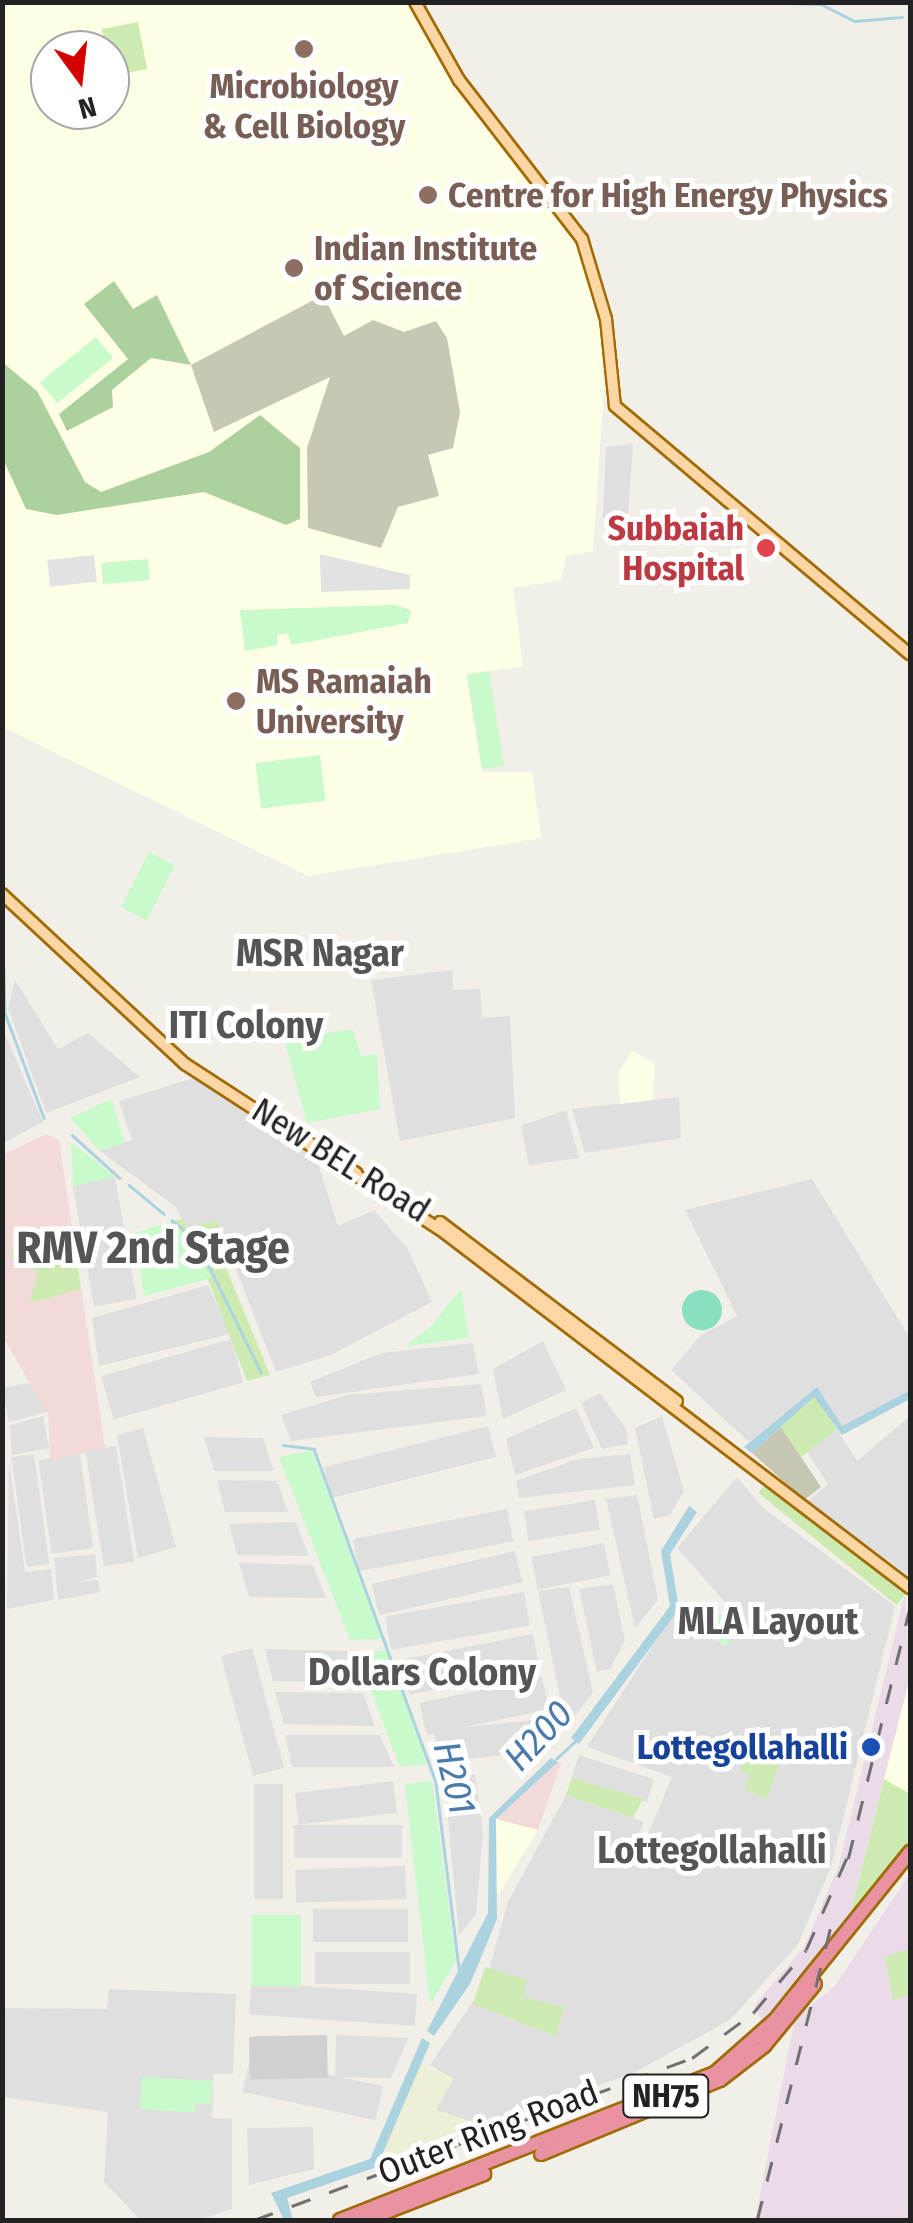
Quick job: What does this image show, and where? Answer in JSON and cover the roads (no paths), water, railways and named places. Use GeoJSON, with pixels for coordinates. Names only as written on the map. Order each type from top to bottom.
{"type":"FeatureCollection","features":[{"type":"Feature","properties":{"kind":"highway","name":"Outer Ring Road"},"geometry":{"type":"LineString","coordinates":[[340,2220],[714,2073],[775,2020],[910,1852]]}},
{"type":"Feature","properties":{"kind":"highway","name":"Outer Ring Road"},"geometry":{"type":"LineString","coordinates":[[366,2220],[720,2080],[764,2046],[910,1865]]}},
{"type":"Feature","properties":{"kind":"main road"},"geometry":{"type":"LineString","coordinates":[[415,2],[486,118],[582,240],[606,320],[606,392],[668,450],[910,650]]}},
{"type":"Feature","properties":{"kind":"main road","name":"New BEL Road"},"geometry":{"type":"LineString","coordinates":[[2,884],[144,1022],[229,1090],[366,1183]]}},
{"type":"Feature","properties":{"kind":"main road","name":"New BEL Road"},"geometry":{"type":"LineString","coordinates":[[2,894],[240,1104],[442,1230],[907,1585]]}},
{"type":"Feature","properties":{"kind":"water"},"geometry":{"type":"Polygon","coordinates":[[[817,1387],[842,1426],[909,1391],[910,1399],[842,1435],[814,1397],[752,1453],[744,1447],[817,1387]]]}},
{"type":"Feature","properties":{"kind":"water"},"geometry":{"type":"Polygon","coordinates":[[[689,1506],[697,1512],[670,1554],[679,1609],[579,1744],[571,1738],[670,1606],[661,1551],[689,1506]]]}},
{"type":"Feature","properties":{"kind":"water"},"geometry":{"type":"Polygon","coordinates":[[[551,1758],[558,1762],[496,1819],[497,1919],[470,1984],[434,2036],[427,2031],[488,1913],[489,1818],[551,1758]]]}},
{"type":"Feature","properties":{"kind":"water"},"geometry":{"type":"Polygon","coordinates":[[[422,2038],[430,2043],[377,2167],[287,2198],[293,2220],[284,2220],[271,2193],[370,2159],[422,2038]]]}},
{"type":"Feature","properties":{"kind":"waterway"},"geometry":{"type":"LineString","coordinates":[[751,2],[821,4],[855,21],[902,17]]}},
{"type":"Feature","properties":{"kind":"waterway","name":"H201"},"geometry":{"type":"LineString","coordinates":[[4,969],[5,1013],[44,1118]]}},
{"type":"Feature","properties":{"kind":"waterway","name":"H201"},"geometry":{"type":"LineString","coordinates":[[72,1135],[120,1178]]}},
{"type":"Feature","properties":{"kind":"waterway","name":"H201"},"geometry":{"type":"LineString","coordinates":[[129,1185],[164,1214]]}},
{"type":"Feature","properties":{"kind":"waterway","name":"H201"},"geometry":{"type":"LineString","coordinates":[[172,1220],[197,1241],[261,1372]]}},
{"type":"Feature","properties":{"kind":"waterway","name":"H201"},"geometry":{"type":"LineString","coordinates":[[283,1445],[314,1449],[436,1783],[461,1983]]}},
{"type":"Feature","properties":{"kind":"waterway","name":"H200"},"geometry":{"type":"LineString","coordinates":[[556,1759],[575,1741]]}},
{"type":"Feature","properties":{"kind":"railway"},"geometry":{"type":"LineString","coordinates":[[848,1859],[910,1607]]}},
{"type":"Feature","properties":{"kind":"railway"},"geometry":{"type":"LineString","coordinates":[[254,2220],[692,2058],[753,2013],[806,1950],[851,1848]]}},
{"type":"Feature","properties":{"kind":"railway"},"geometry":{"type":"LineString","coordinates":[[757,2220],[833,1917]]}},
{"type":"Feature","properties":{"kind":"place","name":"Microbiology & Cell Biology"},"geometry":{"type":"Point","coordinates":[304,49]}},
{"type":"Feature","properties":{"kind":"place","name":"Centre for High Energy Physics"},"geometry":{"type":"Point","coordinates":[428,195]}},
{"type":"Feature","properties":{"kind":"place","name":"Indian Institute of Science"},"geometry":{"type":"Point","coordinates":[294,268]}},
{"type":"Feature","properties":{"kind":"place","name":"Subbaiah Hospital"},"geometry":{"type":"Point","coordinates":[766,548]}},
{"type":"Feature","properties":{"kind":"place","name":"MS Ramaiah University"},"geometry":{"type":"Point","coordinates":[236,701]}},
{"type":"Feature","properties":{"kind":"place","name":"Lottegollahalli"},"geometry":{"type":"Point","coordinates":[871,1747]}},
{"type":"Feature","properties":{"kind":"district","name":"MSR Nagar"},"geometry":{"type":"Point","coordinates":[320,954]}},
{"type":"Feature","properties":{"kind":"district","name":"ITI Colony"},"geometry":{"type":"Point","coordinates":[246,1026]}},
{"type":"Feature","properties":{"kind":"district","name":"RMV 2nd Stage"},"geometry":{"type":"Point","coordinates":[153,1249]}},
{"type":"Feature","properties":{"kind":"district","name":"MLA Layout"},"geometry":{"type":"Point","coordinates":[768,1622]}},
{"type":"Feature","properties":{"kind":"district","name":"Dollars Colony"},"geometry":{"type":"Point","coordinates":[422,1673]}},
{"type":"Feature","properties":{"kind":"district","name":"Lottegollahalli"},"geometry":{"type":"Point","coordinates":[712,1851]}}]}
